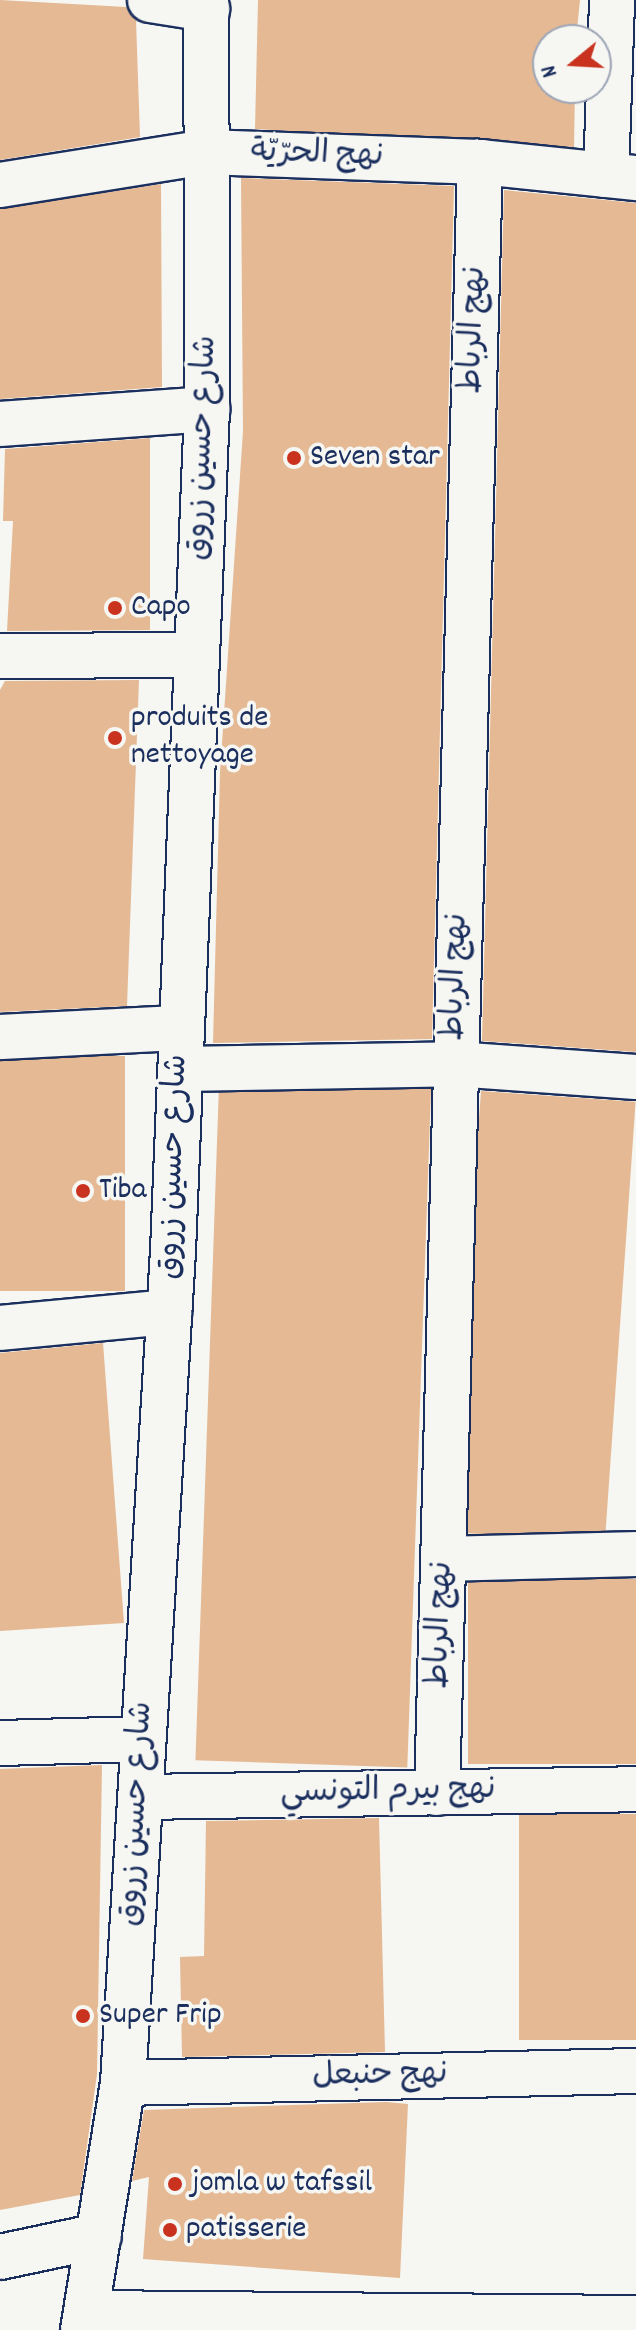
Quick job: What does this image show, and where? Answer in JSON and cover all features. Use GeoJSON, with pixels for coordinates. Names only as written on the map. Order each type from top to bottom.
{"type":"FeatureCollection","features":[{"type":"Feature","properties":{"kind":"street"},"geometry":{"type":"LineString","coordinates":[[150,0],[207,4]]}},
{"type":"Feature","properties":{"kind":"street"},"geometry":{"type":"LineString","coordinates":[[612,0],[621,176]]}},
{"type":"Feature","properties":{"kind":"street","name":"شارع حسين زروق"},"geometry":{"type":"LineString","coordinates":[[84,2322],[123,2083],[141,1797],[140,1739],[169,1312],[207,409],[207,4]]}},
{"type":"Feature","properties":{"kind":"street","name":"نهج الحرّيّة"},"geometry":{"type":"LineString","coordinates":[[0,185],[205,152],[480,162],[621,176]]}},
{"type":"Feature","properties":{"kind":"street","name":"نهج الرباط"},"geometry":{"type":"LineString","coordinates":[[437,1793],[480,162]]}},
{"type":"Feature","properties":{"kind":"street"},"geometry":{"type":"LineString","coordinates":[[0,424],[207,409]]}},
{"type":"Feature","properties":{"kind":"street"},"geometry":{"type":"LineString","coordinates":[[0,656],[197,655]]}},
{"type":"Feature","properties":{"kind":"street"},"geometry":{"type":"LineString","coordinates":[[0,1037],[636,1077]]}},
{"type":"Feature","properties":{"kind":"street"},"geometry":{"type":"LineString","coordinates":[[0,1328],[169,1312]]}},
{"type":"Feature","properties":{"kind":"street"},"geometry":{"type":"LineString","coordinates":[[444,1559],[636,1554]]}},
{"type":"Feature","properties":{"kind":"street"},"geometry":{"type":"LineString","coordinates":[[0,1743],[140,1739]]}},
{"type":"Feature","properties":{"kind":"street","name":"نهج بيرم التونسي"},"geometry":{"type":"LineString","coordinates":[[141,1797],[636,1789]]}},
{"type":"Feature","properties":{"kind":"street","name":"نهج حنبعل"},"geometry":{"type":"LineString","coordinates":[[123,2083],[636,2071]]}},
{"type":"Feature","properties":{"kind":"street"},"geometry":{"type":"LineString","coordinates":[[0,2257],[99,2236]]}},
{"type":"Feature","properties":{"kind":"street"},"geometry":{"type":"LineString","coordinates":[[84,2322],[636,2318]]}},
{"type":"Feature","properties":{"kind":"building"},"geometry":{"type":"Polygon","coordinates":[[[0,0],[126,7],[136,20],[140,137],[0,160],[0,0]]]}},
{"type":"Feature","properties":{"kind":"building"},"geometry":{"type":"Polygon","coordinates":[[[258,0],[580,0],[578,24],[532,24],[532,104],[575,104],[574,147],[255,129],[258,0]]]}},
{"type":"Feature","properties":{"kind":"building"},"geometry":{"type":"Polygon","coordinates":[[[241,178],[454,186],[432,1039],[213,1043],[220,773],[243,431],[241,178]]]}},
{"type":"Feature","properties":{"kind":"building"},"geometry":{"type":"Polygon","coordinates":[[[161,184],[162,387],[0,399],[0,209],[161,184]]]}},
{"type":"Feature","properties":{"kind":"building"},"geometry":{"type":"Polygon","coordinates":[[[504,190],[636,203],[636,1052],[482,1041],[504,190]]]}},
{"type":"Feature","properties":{"kind":"building"},"geometry":{"type":"Polygon","coordinates":[[[150,438],[150,630],[7,631],[13,521],[3,521],[5,449],[150,438]]]}},
{"type":"Feature","properties":{"kind":"building"},"geometry":{"type":"Polygon","coordinates":[[[139,680],[127,1006],[0,1012],[0,690],[5,681],[139,680]]]}},
{"type":"Feature","properties":{"kind":"building"},"geometry":{"type":"Polygon","coordinates":[[[0,1056],[125,1056],[125,1291],[0,1291],[0,1056]]]}},
{"type":"Feature","properties":{"kind":"building"},"geometry":{"type":"Polygon","coordinates":[[[219,1082],[431,1089],[407,1768],[195,1760],[219,1082]]]}},
{"type":"Feature","properties":{"kind":"building"},"geometry":{"type":"Polygon","coordinates":[[[481,1091],[636,1102],[605,1543],[450,1532],[481,1091]]]}},
{"type":"Feature","properties":{"kind":"building"},"geometry":{"type":"Polygon","coordinates":[[[103,1343],[124,1623],[0,1631],[0,1353],[103,1343]]]}},
{"type":"Feature","properties":{"kind":"building"},"geometry":{"type":"Polygon","coordinates":[[[468,1579],[636,1579],[636,1764],[468,1764],[468,1579]]]}},
{"type":"Feature","properties":{"kind":"building"},"geometry":{"type":"Polygon","coordinates":[[[102,1765],[97,2074],[80,2195],[0,2210],[0,1769],[102,1765]]]}},
{"type":"Feature","properties":{"kind":"building"},"geometry":{"type":"Polygon","coordinates":[[[519,1814],[636,1814],[636,2040],[519,2040],[519,1814]]]}},
{"type":"Feature","properties":{"kind":"building"},"geometry":{"type":"Polygon","coordinates":[[[379,1818],[385,2052],[182,2057],[180,1957],[204,1956],[206,1821],[379,1818]]]}},
{"type":"Feature","properties":{"kind":"building"},"geometry":{"type":"Polygon","coordinates":[[[386,2102],[408,2104],[400,2278],[143,2259],[149,2177],[132,2181],[144,2110],[386,2102]]]}},
{"type":"Feature","properties":{"kind":"place","name":"Seven star"},"geometry":{"type":"Point","coordinates":[294,458]}},
{"type":"Feature","properties":{"kind":"place","name":"Capo"},"geometry":{"type":"Point","coordinates":[115,608]}},
{"type":"Feature","properties":{"kind":"place","name":"produits de nettoyage"},"geometry":{"type":"Point","coordinates":[115,738]}},
{"type":"Feature","properties":{"kind":"place","name":"Tiba"},"geometry":{"type":"Point","coordinates":[83,1191]}},
{"type":"Feature","properties":{"kind":"place","name":"Super Frip"},"geometry":{"type":"Point","coordinates":[83,2016]}},
{"type":"Feature","properties":{"kind":"place","name":"jomla w tafssil"},"geometry":{"type":"Point","coordinates":[175,2184]}},
{"type":"Feature","properties":{"kind":"place","name":"patisserie"},"geometry":{"type":"Point","coordinates":[170,2230]}}]}
